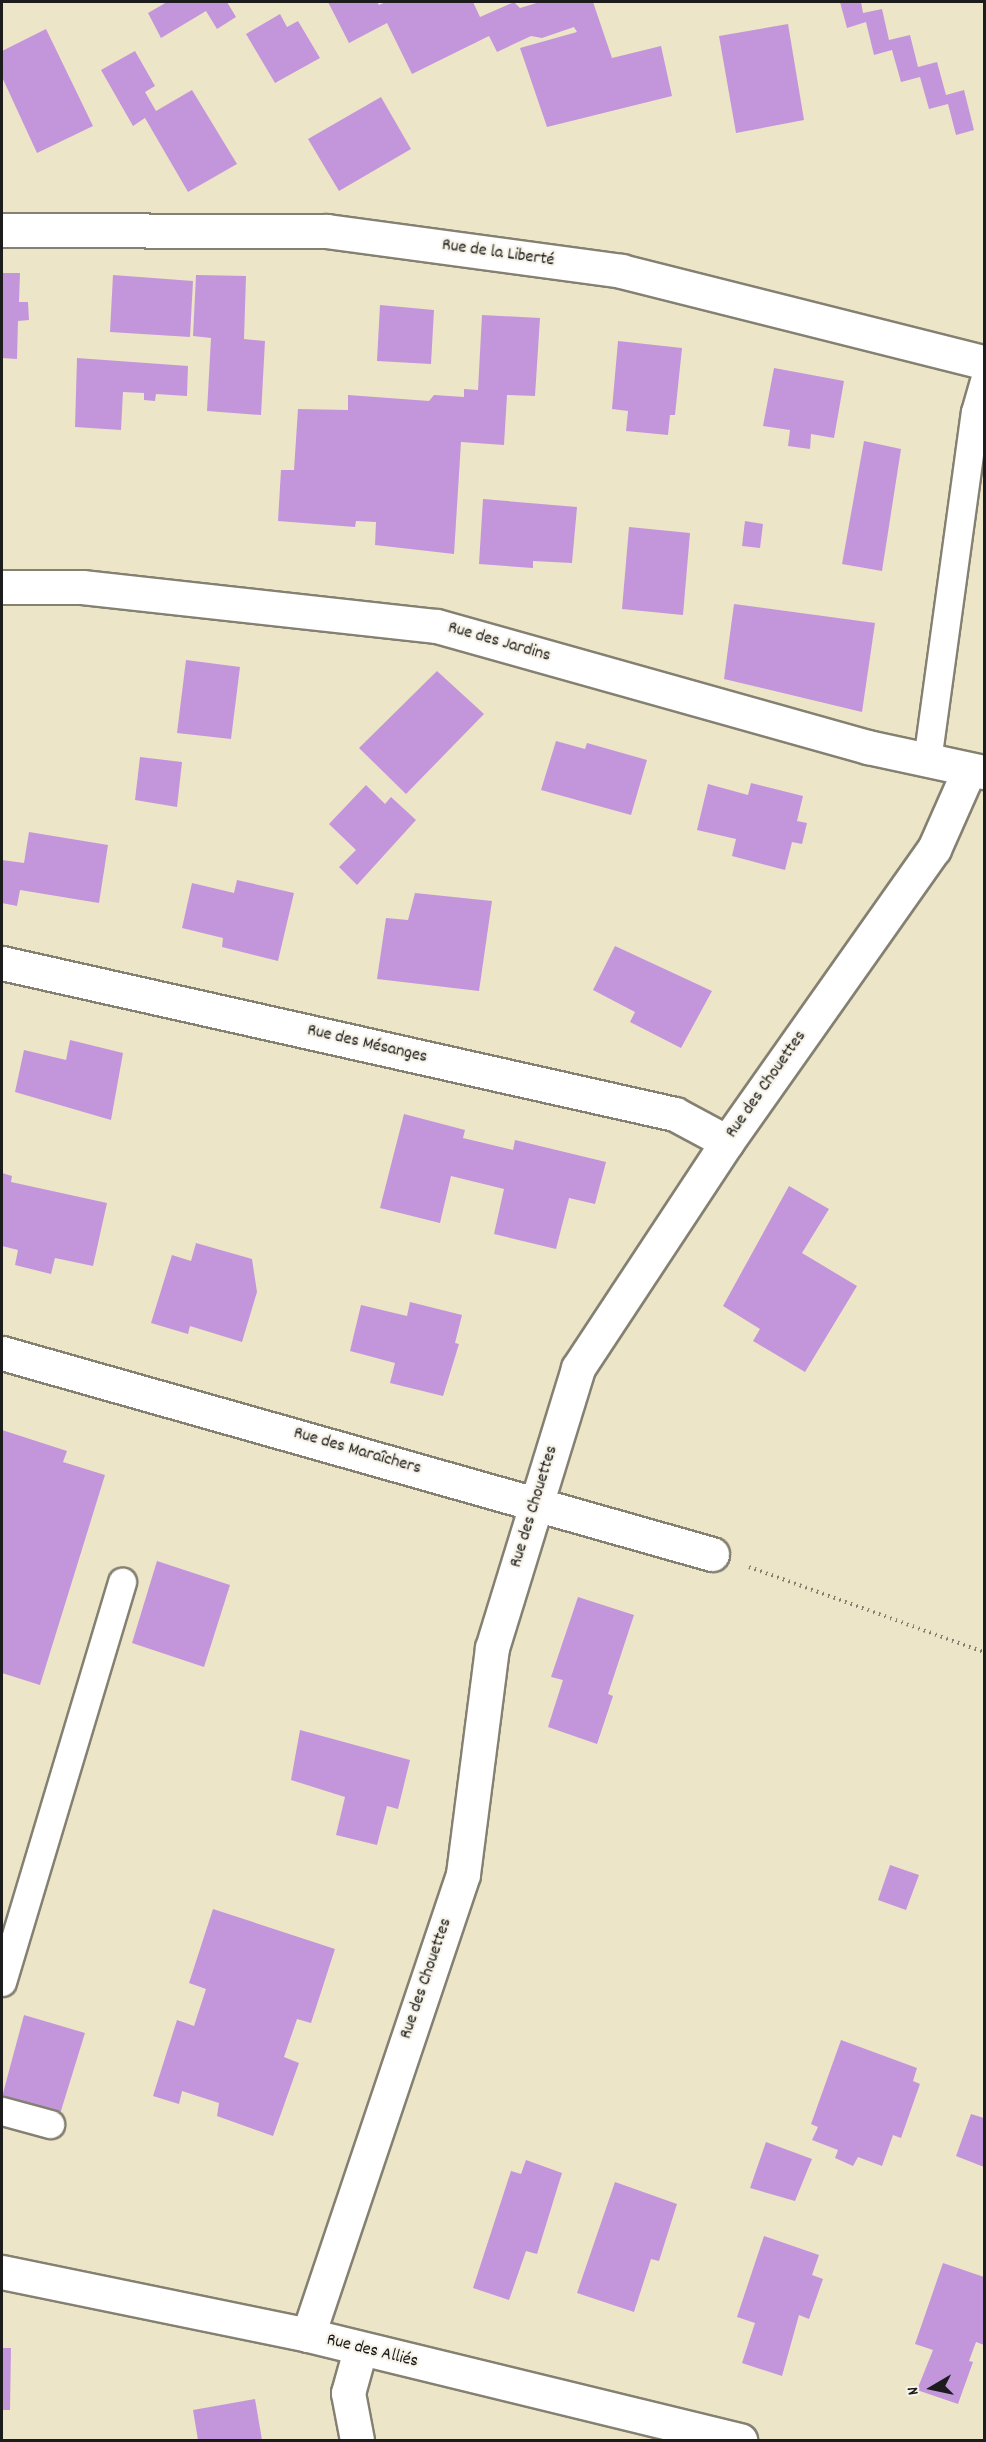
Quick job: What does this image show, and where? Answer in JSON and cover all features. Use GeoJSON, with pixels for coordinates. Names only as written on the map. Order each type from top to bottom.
{"type":"FeatureCollection","features":[{"type":"Feature","properties":{"kind":"street","name":"Rue de la Liberté"},"geometry":{"type":"LineString","coordinates":[[2,230],[339,233],[621,271],[984,362]]}},
{"type":"Feature","properties":{"kind":"street","name":"Rue des Jardins"},"geometry":{"type":"LineString","coordinates":[[2,587],[82,587],[437,626],[927,761],[977,771]]}},
{"type":"Feature","properties":{"kind":"street","name":"Rue des Chouettes"},"geometry":{"type":"LineString","coordinates":[[308,2335],[463,1874],[492,1648],[578,1368],[727,1142],[934,849],[977,771]]}},
{"type":"Feature","properties":{"kind":"street","name":"Rue des Mésanges"},"geometry":{"type":"LineString","coordinates":[[2,963],[675,1114],[727,1142]]}},
{"type":"Feature","properties":{"kind":"street","name":"Rue des Maraîchers"},"geometry":{"type":"LineString","coordinates":[[2,1353],[712,1554]]}},
{"type":"Feature","properties":{"kind":"street","name":"Rue des Alliés"},"geometry":{"type":"LineString","coordinates":[[2,2272],[308,2335],[360,2350],[740,2440]]}},
{"type":"Feature","properties":{"kind":"street"},"geometry":{"type":"LineString","coordinates":[[357,2440],[348,2393],[360,2350]]}},
{"type":"Feature","properties":{"kind":"lane"},"geometry":{"type":"LineString","coordinates":[[927,761],[975,412],[984,380]]}},
{"type":"Feature","properties":{"kind":"lane"},"geometry":{"type":"LineString","coordinates":[[2,1982],[122,1582]]}},
{"type":"Feature","properties":{"kind":"lane"},"geometry":{"type":"LineString","coordinates":[[2,2111],[50,2124]]}},
{"type":"Feature","properties":{"kind":"path"},"geometry":{"type":"LineString","coordinates":[[712,1554],[984,1652]]}},
{"type":"Feature","properties":{"kind":"building"},"geometry":{"type":"Polygon","coordinates":[[[167,2],[227,2],[236,17],[217,29],[206,11],[161,38],[148,13],[167,2]]]}},
{"type":"Feature","properties":{"kind":"building"},"geometry":{"type":"Polygon","coordinates":[[[328,2],[377,2],[379,5],[386,2],[473,2],[480,17],[514,2],[520,8],[540,2],[593,2],[612,58],[661,46],[672,96],[547,127],[520,48],[577,32],[574,27],[542,38],[531,36],[497,52],[489,36],[412,74],[387,23],[349,43],[328,2]]]}},
{"type":"Feature","properties":{"kind":"building"},"geometry":{"type":"Polygon","coordinates":[[[840,2],[861,2],[863,13],[882,9],[889,40],[910,35],[918,67],[937,62],[946,95],[964,90],[974,130],[956,135],[948,104],[929,109],[920,77],[901,82],[892,50],[874,55],[866,22],[847,28],[840,2]]]}},
{"type":"Feature","properties":{"kind":"building"},"geometry":{"type":"Polygon","coordinates":[[[280,14],[287,27],[298,21],[320,58],[275,83],[246,34],[280,14]]]}},
{"type":"Feature","properties":{"kind":"building"},"geometry":{"type":"Polygon","coordinates":[[[788,24],[804,120],[736,133],[719,36],[788,24]]]}},
{"type":"Feature","properties":{"kind":"building"},"geometry":{"type":"Polygon","coordinates":[[[46,29],[93,126],[37,153],[2,77],[2,51],[46,29]]]}},
{"type":"Feature","properties":{"kind":"building"},"geometry":{"type":"Polygon","coordinates":[[[135,51],[155,86],[145,92],[156,111],[192,90],[237,164],[188,192],[145,118],[133,126],[101,70],[135,51]]]}},
{"type":"Feature","properties":{"kind":"building"},"geometry":{"type":"Polygon","coordinates":[[[381,97],[411,149],[339,191],[308,139],[381,97]]]}},
{"type":"Feature","properties":{"kind":"building"},"geometry":{"type":"Polygon","coordinates":[[[2,273],[20,273],[19,302],[28,302],[29,320],[18,321],[17,359],[2,358],[2,273]]]}},
{"type":"Feature","properties":{"kind":"building"},"geometry":{"type":"Polygon","coordinates":[[[113,275],[193,281],[190,337],[110,332],[113,275]]]}},
{"type":"Feature","properties":{"kind":"building"},"geometry":{"type":"Polygon","coordinates":[[[196,275],[246,276],[244,339],[265,341],[261,415],[207,411],[211,338],[193,336],[196,275]]]}},
{"type":"Feature","properties":{"kind":"building"},"geometry":{"type":"Polygon","coordinates":[[[380,305],[434,310],[431,364],[377,361],[380,305]]]}},
{"type":"Feature","properties":{"kind":"building"},"geometry":{"type":"Polygon","coordinates":[[[482,315],[540,318],[535,396],[507,395],[504,445],[461,442],[454,554],[375,545],[376,522],[356,521],[355,527],[278,521],[281,470],[294,470],[298,409],[348,410],[348,395],[429,401],[434,395],[464,397],[464,389],[478,390],[482,315]]]}},
{"type":"Feature","properties":{"kind":"building"},"geometry":{"type":"Polygon","coordinates":[[[618,341],[682,348],[675,415],[670,415],[668,435],[626,431],[628,411],[612,409],[618,341]]]}},
{"type":"Feature","properties":{"kind":"building"},"geometry":{"type":"Polygon","coordinates":[[[77,358],[188,366],[187,396],[156,394],[155,401],[144,400],[144,393],[123,392],[121,430],[75,427],[77,358]]]}},
{"type":"Feature","properties":{"kind":"building"},"geometry":{"type":"Polygon","coordinates":[[[774,368],[844,381],[834,438],[811,434],[810,449],[788,446],[790,430],[763,426],[774,368]]]}},
{"type":"Feature","properties":{"kind":"building"},"geometry":{"type":"Polygon","coordinates":[[[864,441],[901,449],[882,571],[842,564],[864,441]]]}},
{"type":"Feature","properties":{"kind":"building"},"geometry":{"type":"Polygon","coordinates":[[[483,499],[577,507],[572,563],[533,561],[533,568],[479,564],[483,499]]]}},
{"type":"Feature","properties":{"kind":"building"},"geometry":{"type":"Polygon","coordinates":[[[745,521],[763,524],[760,548],[742,546],[745,521]]]}},
{"type":"Feature","properties":{"kind":"building"},"geometry":{"type":"Polygon","coordinates":[[[629,527],[690,533],[683,615],[622,609],[629,527]]]}},
{"type":"Feature","properties":{"kind":"building"},"geometry":{"type":"Polygon","coordinates":[[[734,604],[875,623],[862,712],[724,679],[734,604]]]}},
{"type":"Feature","properties":{"kind":"building"},"geometry":{"type":"Polygon","coordinates":[[[186,660],[240,667],[231,739],[177,733],[186,660]]]}},
{"type":"Feature","properties":{"kind":"building"},"geometry":{"type":"Polygon","coordinates":[[[437,671],[484,714],[406,794],[359,748],[437,671]]]}},
{"type":"Feature","properties":{"kind":"building"},"geometry":{"type":"Polygon","coordinates":[[[556,741],[585,749],[587,743],[647,760],[631,815],[541,790],[556,741]]]}},
{"type":"Feature","properties":{"kind":"building"},"geometry":{"type":"Polygon","coordinates":[[[140,757],[182,762],[177,807],[135,800],[140,757]]]}},
{"type":"Feature","properties":{"kind":"building"},"geometry":{"type":"Polygon","coordinates":[[[751,783],[803,796],[797,821],[807,823],[802,844],[792,842],[785,870],[732,856],[736,839],[697,830],[708,784],[748,795],[751,783]]]}},
{"type":"Feature","properties":{"kind":"building"},"geometry":{"type":"Polygon","coordinates":[[[366,785],[385,804],[391,797],[416,820],[357,885],[339,867],[356,850],[329,824],[366,785]]]}},
{"type":"Feature","properties":{"kind":"building"},"geometry":{"type":"Polygon","coordinates":[[[29,832],[108,845],[99,903],[20,890],[17,906],[2,903],[2,860],[24,863],[29,832]]]}},
{"type":"Feature","properties":{"kind":"building"},"geometry":{"type":"Polygon","coordinates":[[[237,880],[294,893],[278,961],[222,947],[223,938],[182,928],[192,883],[234,893],[237,880]]]}},
{"type":"Feature","properties":{"kind":"building"},"geometry":{"type":"Polygon","coordinates":[[[415,893],[492,901],[479,991],[377,979],[386,918],[408,920],[415,893]]]}},
{"type":"Feature","properties":{"kind":"building"},"geometry":{"type":"Polygon","coordinates":[[[615,946],[712,991],[681,1048],[630,1022],[635,1012],[593,990],[615,946]]]}},
{"type":"Feature","properties":{"kind":"building"},"geometry":{"type":"Polygon","coordinates":[[[70,1040],[123,1053],[111,1120],[15,1092],[24,1050],[66,1060],[70,1040]]]}},
{"type":"Feature","properties":{"kind":"building"},"geometry":{"type":"Polygon","coordinates":[[[404,1114],[465,1130],[463,1138],[513,1150],[515,1140],[606,1162],[595,1204],[569,1198],[556,1249],[494,1234],[504,1189],[451,1176],[440,1223],[380,1208],[404,1114]]]}},
{"type":"Feature","properties":{"kind":"building"},"geometry":{"type":"Polygon","coordinates":[[[2,1173],[12,1176],[11,1182],[107,1203],[93,1266],[55,1258],[51,1274],[15,1265],[18,1250],[2,1246],[2,1173]]]}},
{"type":"Feature","properties":{"kind":"building"},"geometry":{"type":"Polygon","coordinates":[[[789,1186],[829,1209],[802,1253],[857,1286],[805,1372],[753,1341],[760,1329],[723,1306],[789,1186]]]}},
{"type":"Feature","properties":{"kind":"building"},"geometry":{"type":"Polygon","coordinates":[[[196,1243],[252,1259],[257,1292],[242,1342],[190,1326],[188,1334],[151,1323],[172,1255],[191,1261],[196,1243]]]}},
{"type":"Feature","properties":{"kind":"building"},"geometry":{"type":"Polygon","coordinates":[[[410,1302],[462,1315],[455,1343],[459,1344],[443,1396],[390,1383],[395,1363],[350,1351],[361,1305],[407,1316],[410,1302]]]}},
{"type":"Feature","properties":{"kind":"building"},"geometry":{"type":"Polygon","coordinates":[[[2,1430],[67,1451],[63,1462],[105,1475],[40,1685],[2,1673],[2,1430]]]}},
{"type":"Feature","properties":{"kind":"building"},"geometry":{"type":"Polygon","coordinates":[[[157,1561],[230,1585],[204,1667],[132,1643],[157,1561]]]}},
{"type":"Feature","properties":{"kind":"building"},"geometry":{"type":"Polygon","coordinates":[[[578,1597],[634,1615],[608,1694],[613,1696],[597,1744],[548,1727],[563,1680],[551,1677],[578,1597]]]}},
{"type":"Feature","properties":{"kind":"building"},"geometry":{"type":"Polygon","coordinates":[[[300,1730],[410,1760],[398,1809],[387,1806],[377,1845],[336,1835],[345,1797],[291,1780],[300,1730]]]}},
{"type":"Feature","properties":{"kind":"building"},"geometry":{"type":"Polygon","coordinates":[[[890,1865],[919,1875],[906,1910],[878,1900],[890,1865]]]}},
{"type":"Feature","properties":{"kind":"building"},"geometry":{"type":"Polygon","coordinates":[[[213,1909],[335,1949],[311,2023],[297,2019],[284,2057],[299,2063],[273,2136],[217,2116],[219,2103],[182,2091],[179,2104],[153,2096],[177,2020],[194,2026],[206,1989],[189,1983],[213,1909]]]}},
{"type":"Feature","properties":{"kind":"building"},"geometry":{"type":"Polygon","coordinates":[[[24,2015],[85,2033],[60,2114],[2,2097],[24,2015]]]}},
{"type":"Feature","properties":{"kind":"building"},"geometry":{"type":"Polygon","coordinates":[[[841,2040],[917,2068],[913,2081],[920,2084],[901,2138],[893,2135],[882,2166],[858,2157],[853,2166],[835,2158],[838,2150],[812,2140],[818,2127],[811,2124],[841,2040]]]}},
{"type":"Feature","properties":{"kind":"building"},"geometry":{"type":"Polygon","coordinates":[[[971,2114],[984,2118],[984,2167],[956,2156],[971,2114]]]}},
{"type":"Feature","properties":{"kind":"building"},"geometry":{"type":"Polygon","coordinates":[[[766,2142],[812,2159],[795,2201],[750,2188],[766,2142]]]}},
{"type":"Feature","properties":{"kind":"building"},"geometry":{"type":"Polygon","coordinates":[[[526,2160],[562,2173],[537,2254],[526,2251],[509,2300],[473,2288],[511,2171],[521,2174],[526,2160]]]}},
{"type":"Feature","properties":{"kind":"building"},"geometry":{"type":"Polygon","coordinates":[[[615,2182],[677,2204],[659,2261],[651,2259],[634,2312],[577,2293],[615,2182]]]}},
{"type":"Feature","properties":{"kind":"building"},"geometry":{"type":"Polygon","coordinates":[[[764,2236],[819,2255],[812,2275],[823,2279],[809,2319],[799,2315],[782,2376],[742,2363],[755,2323],[737,2317],[764,2236]]]}},
{"type":"Feature","properties":{"kind":"building"},"geometry":{"type":"Polygon","coordinates":[[[943,2263],[984,2277],[984,2345],[976,2342],[969,2361],[973,2362],[958,2404],[917,2390],[933,2350],[915,2344],[943,2263]]]}},
{"type":"Feature","properties":{"kind":"building"},"geometry":{"type":"Polygon","coordinates":[[[2,2348],[11,2348],[10,2410],[2,2410],[2,2348]]]}},
{"type":"Feature","properties":{"kind":"building"},"geometry":{"type":"Polygon","coordinates":[[[255,2399],[262,2440],[198,2440],[193,2410],[255,2399]]]}}]}
